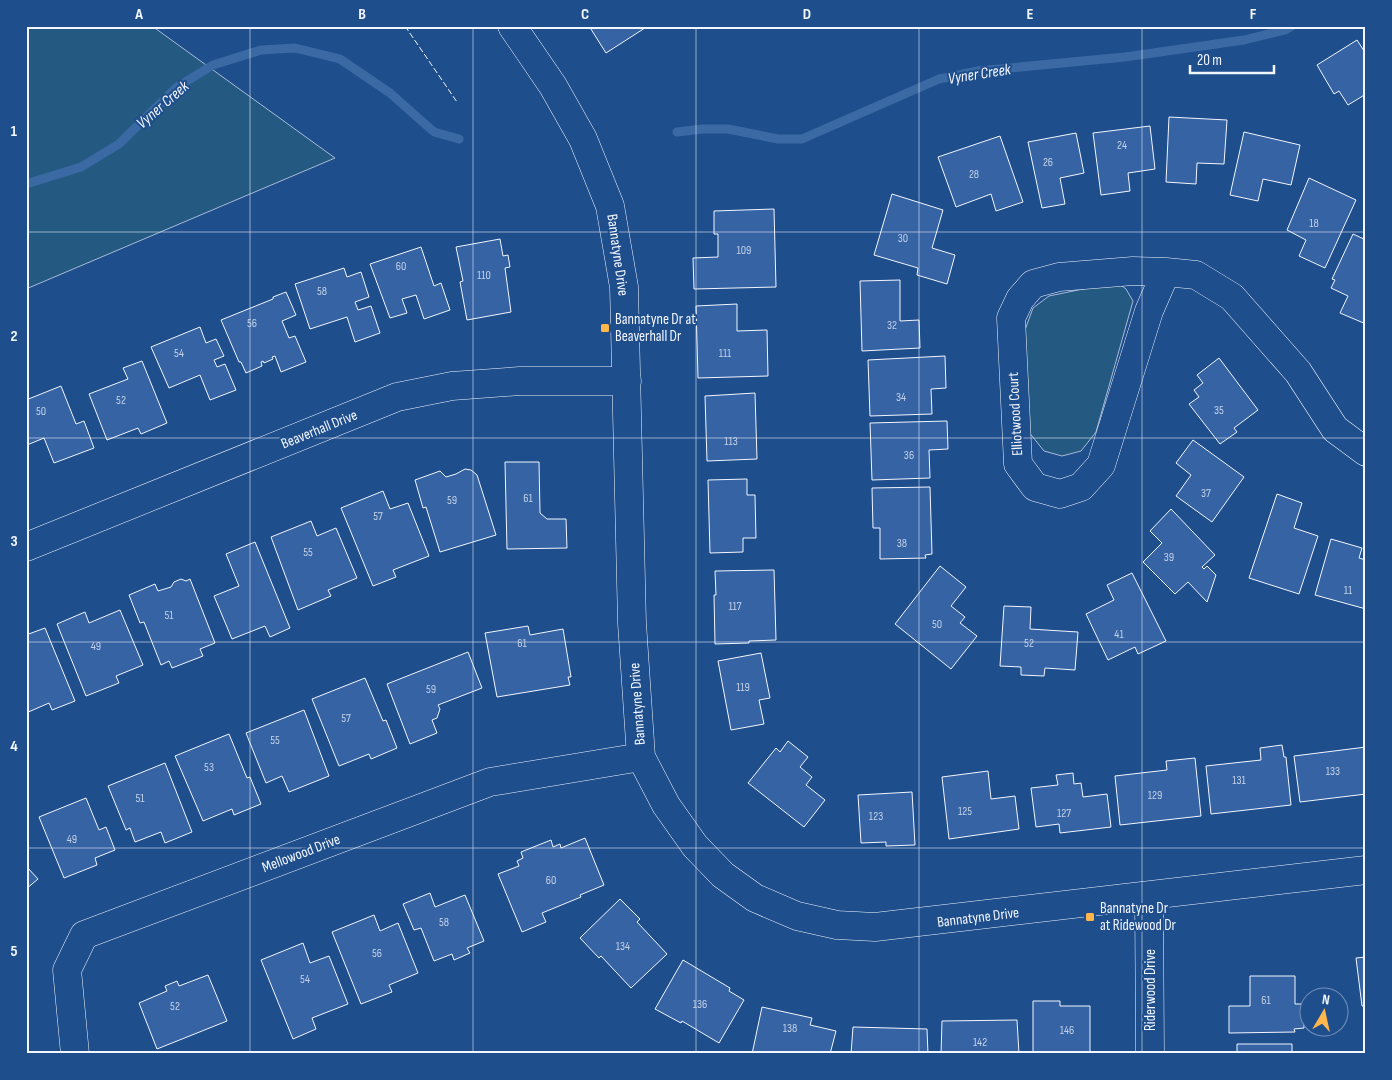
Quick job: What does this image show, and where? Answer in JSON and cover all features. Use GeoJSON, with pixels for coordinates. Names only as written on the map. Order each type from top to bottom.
{"type":"FeatureCollection","features":[{"type":"Feature","properties":{"kind":"street","name":"Bannatyne Drive"},"geometry":{"type":"LineString","coordinates":[[512,26],[553,86],[583,139],[610,206],[624,287],[632,623],[641,757],[666,805],[695,846],[723,875],[755,898],[797,916],[837,925],[875,927],[1150,897],[1366,870]]}},
{"type":"Feature","properties":{"kind":"street","name":"Elliotwood Court"},"geometry":{"type":"LineString","coordinates":[[1166,272],[1149,311],[1101,465],[1082,487],[1060,494],[1035,487],[1018,464],[1011,318],[1020,298],[1033,284],[1059,278],[1133,271],[1166,272],[1196,275],[1232,297],[1298,372],[1335,429],[1366,452]]}},
{"type":"Feature","properties":{"kind":"street","name":"Beaverhall Drive"},"geometry":{"type":"LineString","coordinates":[[26,547],[397,397],[452,386],[511,382],[627,381]]}},
{"type":"Feature","properties":{"kind":"street","name":"Mellowood Drive"},"geometry":{"type":"LineString","coordinates":[[75,1054],[67,970],[84,935],[490,782],[641,757]]}},
{"type":"Feature","properties":{"kind":"street","name":"Riderwood Drive"},"geometry":{"type":"LineString","coordinates":[[1150,897],[1150,1054]]}},
{"type":"Feature","properties":{"kind":"shaded area"},"geometry":{"type":"Polygon","coordinates":[[[26,26],[152,26],[335,158],[26,289],[26,26]]]}},
{"type":"Feature","properties":{"kind":"shaded area"},"geometry":{"type":"Polygon","coordinates":[[[1117,282],[1126,289],[1133,301],[1096,432],[1081,451],[1062,456],[1044,451],[1028,431],[1025,330],[1033,308],[1049,296],[1117,282]]]}},
{"type":"Feature","properties":{"kind":"building"},"geometry":{"type":"Polygon","coordinates":[[[589,26],[648,26],[606,53],[589,26]]]}},
{"type":"Feature","properties":{"kind":"building"},"geometry":{"type":"Polygon","coordinates":[[[1357,40],[1366,54],[1366,94],[1348,105],[1339,91],[1334,94],[1317,65],[1357,40]]]}},
{"type":"Feature","properties":{"kind":"building"},"geometry":{"type":"Polygon","coordinates":[[[1169,117],[1227,120],[1224,164],[1197,163],[1196,184],[1166,182],[1169,117]]]}},
{"type":"Feature","properties":{"kind":"building"},"geometry":{"type":"Polygon","coordinates":[[[1150,126],[1155,169],[1128,173],[1130,191],[1101,195],[1093,133],[1150,126]]]}},
{"type":"Feature","properties":{"kind":"building"},"geometry":{"type":"Polygon","coordinates":[[[1244,132],[1300,145],[1291,185],[1263,179],[1258,201],[1230,195],[1244,132]]]}},
{"type":"Feature","properties":{"kind":"building"},"geometry":{"type":"Polygon","coordinates":[[[1076,133],[1084,173],[1060,178],[1065,204],[1042,208],[1028,142],[1076,133]]]}},
{"type":"Feature","properties":{"kind":"building"},"geometry":{"type":"Polygon","coordinates":[[[1000,136],[1023,202],[996,211],[991,194],[956,207],[938,157],[1000,136]]]}},
{"type":"Feature","properties":{"kind":"building"},"geometry":{"type":"Polygon","coordinates":[[[1309,178],[1356,200],[1325,268],[1299,256],[1306,240],[1287,230],[1309,178]]]}},
{"type":"Feature","properties":{"kind":"building"},"geometry":{"type":"Polygon","coordinates":[[[892,194],[943,210],[932,248],[955,255],[947,284],[917,275],[918,268],[874,255],[892,194]]]}},
{"type":"Feature","properties":{"kind":"building"},"geometry":{"type":"Polygon","coordinates":[[[774,209],[776,287],[694,289],[693,258],[718,257],[718,234],[714,234],[714,211],[774,209]]]}},
{"type":"Feature","properties":{"kind":"building"},"geometry":{"type":"Polygon","coordinates":[[[1353,234],[1366,240],[1366,324],[1340,313],[1348,296],[1331,288],[1335,280],[1332,279],[1353,234]]]}},
{"type":"Feature","properties":{"kind":"building"},"geometry":{"type":"Polygon","coordinates":[[[500,239],[503,256],[508,255],[510,267],[505,268],[511,312],[467,320],[460,282],[463,281],[456,247],[500,239]]]}},
{"type":"Feature","properties":{"kind":"building"},"geometry":{"type":"Polygon","coordinates":[[[421,247],[434,286],[441,283],[450,310],[424,319],[416,295],[402,299],[407,313],[390,318],[370,264],[421,247]]]}},
{"type":"Feature","properties":{"kind":"building"},"geometry":{"type":"Polygon","coordinates":[[[344,268],[347,277],[361,272],[369,297],[355,302],[358,310],[371,306],[380,333],[355,342],[347,317],[310,329],[295,284],[344,268]]]}},
{"type":"Feature","properties":{"kind":"building"},"geometry":{"type":"Polygon","coordinates":[[[900,280],[900,321],[919,320],[920,348],[862,351],[860,281],[900,280]]]}},
{"type":"Feature","properties":{"kind":"building"},"geometry":{"type":"Polygon","coordinates":[[[286,292],[296,315],[282,321],[289,338],[295,336],[306,362],[281,372],[275,356],[264,363],[263,361],[261,362],[262,366],[246,373],[241,362],[239,362],[221,320],[286,292]]]}},
{"type":"Feature","properties":{"kind":"building"},"geometry":{"type":"Polygon","coordinates":[[[737,304],[737,331],[767,330],[768,376],[698,378],[696,306],[737,304]]]}},
{"type":"Feature","properties":{"kind":"building"},"geometry":{"type":"Polygon","coordinates":[[[200,327],[206,343],[216,339],[224,356],[214,360],[217,367],[225,364],[236,390],[210,400],[200,375],[169,388],[151,347],[200,327]]]}},
{"type":"Feature","properties":{"kind":"building"},"geometry":{"type":"Polygon","coordinates":[[[945,356],[946,388],[931,389],[932,414],[870,416],[868,360],[945,356]]]}},
{"type":"Feature","properties":{"kind":"building"},"geometry":{"type":"Polygon","coordinates":[[[1219,358],[1258,410],[1234,428],[1237,432],[1220,444],[1189,404],[1199,397],[1194,390],[1203,383],[1197,375],[1219,358]]]}},
{"type":"Feature","properties":{"kind":"building"},"geometry":{"type":"Polygon","coordinates":[[[142,361],[167,423],[141,434],[138,428],[107,440],[89,394],[128,379],[123,368],[142,361]]]}},
{"type":"Feature","properties":{"kind":"building"},"geometry":{"type":"Polygon","coordinates":[[[61,386],[76,424],[84,421],[94,448],[54,463],[44,438],[27,445],[26,400],[61,386]]]}},
{"type":"Feature","properties":{"kind":"building"},"geometry":{"type":"Polygon","coordinates":[[[755,393],[757,459],[707,461],[705,396],[755,393]]]}},
{"type":"Feature","properties":{"kind":"building"},"geometry":{"type":"Polygon","coordinates":[[[947,421],[948,449],[929,450],[930,478],[872,480],[870,423],[947,421]]]}},
{"type":"Feature","properties":{"kind":"building"},"geometry":{"type":"Polygon","coordinates":[[[1193,440],[1244,477],[1212,522],[1176,496],[1191,475],[1176,463],[1193,440]]]}},
{"type":"Feature","properties":{"kind":"building"},"geometry":{"type":"Polygon","coordinates":[[[505,462],[539,462],[540,513],[547,519],[566,519],[567,548],[507,549],[505,462]]]}},
{"type":"Feature","properties":{"kind":"building"},"geometry":{"type":"Polygon","coordinates":[[[465,469],[471,470],[477,475],[496,535],[440,552],[426,507],[423,508],[415,480],[440,471],[446,477],[465,469]]]}},
{"type":"Feature","properties":{"kind":"building"},"geometry":{"type":"Polygon","coordinates":[[[747,479],[747,495],[755,495],[756,538],[743,538],[743,552],[710,553],[708,480],[747,479]]]}},
{"type":"Feature","properties":{"kind":"building"},"geometry":{"type":"Polygon","coordinates":[[[930,487],[932,554],[925,555],[926,558],[880,559],[880,528],[873,528],[872,488],[930,487]]]}},
{"type":"Feature","properties":{"kind":"building"},"geometry":{"type":"Polygon","coordinates":[[[383,491],[390,509],[408,503],[429,556],[393,570],[396,577],[373,586],[341,508],[383,491]]]}},
{"type":"Feature","properties":{"kind":"building"},"geometry":{"type":"Polygon","coordinates":[[[1277,494],[1302,503],[1294,528],[1318,536],[1299,594],[1249,578],[1277,494]]]}},
{"type":"Feature","properties":{"kind":"building"},"geometry":{"type":"Polygon","coordinates":[[[1171,509],[1215,555],[1202,567],[1204,569],[1207,566],[1216,575],[1207,602],[1188,582],[1175,594],[1143,562],[1162,543],[1150,531],[1171,509]]]}},
{"type":"Feature","properties":{"kind":"building"},"geometry":{"type":"Polygon","coordinates":[[[311,521],[317,536],[336,528],[357,578],[328,590],[331,596],[298,610],[271,537],[311,521]]]}},
{"type":"Feature","properties":{"kind":"building"},"geometry":{"type":"Polygon","coordinates":[[[1331,539],[1362,548],[1359,558],[1366,560],[1366,609],[1315,595],[1331,539]]]}},
{"type":"Feature","properties":{"kind":"building"},"geometry":{"type":"Polygon","coordinates":[[[255,542],[290,628],[270,637],[265,626],[232,639],[214,596],[239,586],[226,554],[255,542]]]}},
{"type":"Feature","properties":{"kind":"building"},"geometry":{"type":"Polygon","coordinates":[[[940,566],[966,587],[951,606],[965,617],[960,623],[977,636],[951,669],[895,624],[940,566]]]}},
{"type":"Feature","properties":{"kind":"building"},"geometry":{"type":"Polygon","coordinates":[[[774,570],[776,640],[715,644],[715,571],[774,570]]]}},
{"type":"Feature","properties":{"kind":"building"},"geometry":{"type":"Polygon","coordinates":[[[1132,573],[1166,641],[1138,654],[1135,647],[1108,660],[1086,614],[1114,600],[1107,585],[1132,573]]]}},
{"type":"Feature","properties":{"kind":"building"},"geometry":{"type":"Polygon","coordinates":[[[181,579],[186,581],[190,579],[215,643],[200,649],[203,656],[172,668],[169,661],[161,665],[144,622],[140,623],[129,595],[155,584],[158,591],[171,587],[174,582],[181,579]]]}},
{"type":"Feature","properties":{"kind":"building"},"geometry":{"type":"Polygon","coordinates":[[[1004,606],[1031,607],[1030,629],[1078,632],[1075,670],[1045,668],[1044,676],[1021,675],[1021,667],[1000,666],[1004,606]]]}},
{"type":"Feature","properties":{"kind":"building"},"geometry":{"type":"Polygon","coordinates":[[[120,610],[143,665],[116,676],[119,683],[86,696],[57,624],[85,612],[89,623],[120,610]]]}},
{"type":"Feature","properties":{"kind":"building"},"geometry":{"type":"Polygon","coordinates":[[[528,626],[530,635],[563,629],[571,677],[568,677],[570,685],[497,697],[485,633],[528,626]]]}},
{"type":"Feature","properties":{"kind":"building"},"geometry":{"type":"Polygon","coordinates":[[[45,628],[75,701],[52,710],[49,703],[26,713],[26,635],[45,628]]]}},
{"type":"Feature","properties":{"kind":"building"},"geometry":{"type":"Polygon","coordinates":[[[468,652],[482,688],[438,705],[440,709],[437,718],[432,720],[437,733],[410,744],[387,684],[468,652]]]}},
{"type":"Feature","properties":{"kind":"building"},"geometry":{"type":"Polygon","coordinates":[[[761,653],[770,698],[759,700],[764,724],[731,730],[718,661],[761,653]]]}},
{"type":"Feature","properties":{"kind":"building"},"geometry":{"type":"Polygon","coordinates":[[[365,678],[383,721],[386,720],[397,748],[371,759],[369,754],[339,766],[312,699],[365,678]]]}},
{"type":"Feature","properties":{"kind":"building"},"geometry":{"type":"Polygon","coordinates":[[[304,710],[329,776],[289,792],[282,776],[266,783],[246,733],[304,710]]]}},
{"type":"Feature","properties":{"kind":"building"},"geometry":{"type":"Polygon","coordinates":[[[229,734],[247,778],[250,777],[261,804],[234,815],[232,809],[203,821],[175,756],[229,734]]]}},
{"type":"Feature","properties":{"kind":"building"},"geometry":{"type":"Polygon","coordinates":[[[788,741],[808,757],[800,767],[812,777],[806,785],[825,800],[804,827],[748,783],[776,748],[780,752],[788,741]]]}},
{"type":"Feature","properties":{"kind":"building"},"geometry":{"type":"Polygon","coordinates":[[[1282,745],[1284,757],[1286,757],[1291,805],[1211,814],[1206,766],[1261,760],[1260,748],[1282,745]]]}},
{"type":"Feature","properties":{"kind":"building"},"geometry":{"type":"Polygon","coordinates":[[[1366,747],[1366,794],[1300,802],[1294,756],[1366,747]]]}},
{"type":"Feature","properties":{"kind":"building"},"geometry":{"type":"Polygon","coordinates":[[[1195,758],[1201,816],[1120,825],[1115,776],[1167,770],[1166,761],[1195,758]]]}},
{"type":"Feature","properties":{"kind":"building"},"geometry":{"type":"Polygon","coordinates":[[[165,763],[192,832],[165,843],[161,832],[135,842],[130,828],[126,830],[108,786],[165,763]]]}},
{"type":"Feature","properties":{"kind":"building"},"geometry":{"type":"Polygon","coordinates":[[[988,771],[991,799],[1015,796],[1019,829],[949,839],[942,777],[988,771]]]}},
{"type":"Feature","properties":{"kind":"building"},"geometry":{"type":"Polygon","coordinates":[[[1073,773],[1074,784],[1081,783],[1083,797],[1107,794],[1111,827],[1060,833],[1059,824],[1036,827],[1031,788],[1058,785],[1056,775],[1073,773]]]}},
{"type":"Feature","properties":{"kind":"building"},"geometry":{"type":"Polygon","coordinates":[[[912,792],[915,845],[886,846],[886,842],[861,843],[858,795],[912,792]]]}},
{"type":"Feature","properties":{"kind":"building"},"geometry":{"type":"Polygon","coordinates":[[[86,798],[99,830],[106,827],[115,850],[95,858],[97,865],[64,878],[39,817],[86,798]]]}},
{"type":"Feature","properties":{"kind":"building"},"geometry":{"type":"Polygon","coordinates":[[[585,838],[604,885],[542,913],[546,922],[522,932],[498,874],[519,866],[517,861],[523,858],[521,852],[551,840],[553,847],[560,844],[561,848],[585,838]]]}},
{"type":"Feature","properties":{"kind":"building"},"geometry":{"type":"Polygon","coordinates":[[[26,866],[38,879],[26,889],[26,866]]]}},
{"type":"Feature","properties":{"kind":"building"},"geometry":{"type":"Polygon","coordinates":[[[430,893],[435,907],[465,895],[484,941],[467,948],[470,953],[454,960],[452,954],[434,961],[421,928],[414,930],[403,904],[430,893]]]}},
{"type":"Feature","properties":{"kind":"building"},"geometry":{"type":"Polygon","coordinates":[[[620,899],[640,919],[637,922],[667,954],[631,988],[601,956],[599,958],[580,938],[620,899]]]}},
{"type":"Feature","properties":{"kind":"building"},"geometry":{"type":"Polygon","coordinates":[[[374,915],[380,931],[398,923],[418,973],[389,985],[392,992],[361,1004],[332,932],[374,915]]]}},
{"type":"Feature","properties":{"kind":"building"},"geometry":{"type":"Polygon","coordinates":[[[303,943],[310,963],[329,956],[348,1004],[312,1018],[316,1029],[293,1039],[261,960],[303,943]]]}},
{"type":"Feature","properties":{"kind":"building"},"geometry":{"type":"Polygon","coordinates":[[[1366,957],[1366,1006],[1362,1006],[1356,958],[1366,957]]]}},
{"type":"Feature","properties":{"kind":"building"},"geometry":{"type":"Polygon","coordinates":[[[683,960],[730,988],[729,991],[744,1000],[719,1043],[682,1021],[681,1023],[655,1009],[683,960]]]}},
{"type":"Feature","properties":{"kind":"building"},"geometry":{"type":"Polygon","coordinates":[[[208,975],[227,1021],[157,1049],[139,1003],[167,991],[165,986],[177,981],[179,986],[208,975]]]}},
{"type":"Feature","properties":{"kind":"building"},"geometry":{"type":"Polygon","coordinates":[[[1250,976],[1295,976],[1295,1004],[1300,1004],[1300,1028],[1294,1029],[1295,1032],[1229,1033],[1229,1006],[1250,1006],[1250,976]]]}},
{"type":"Feature","properties":{"kind":"building"},"geometry":{"type":"Polygon","coordinates":[[[1033,1001],[1060,1001],[1060,1006],[1090,1006],[1090,1054],[1033,1054],[1033,1001]]]}},
{"type":"Feature","properties":{"kind":"building"},"geometry":{"type":"Polygon","coordinates":[[[762,1007],[812,1018],[810,1025],[836,1031],[830,1054],[752,1054],[762,1007]]]}},
{"type":"Feature","properties":{"kind":"building"},"geometry":{"type":"Polygon","coordinates":[[[1017,1020],[1019,1054],[941,1054],[942,1021],[1017,1020]]]}},
{"type":"Feature","properties":{"kind":"building"},"geometry":{"type":"Polygon","coordinates":[[[853,1027],[927,1029],[928,1054],[851,1054],[853,1027]]]}},
{"type":"Feature","properties":{"kind":"building"},"geometry":{"type":"Polygon","coordinates":[[[1237,1044],[1292,1044],[1292,1054],[1237,1054],[1237,1044]]]}},
{"type":"Feature","properties":{"kind":"waterway","name":"Vyner Creek"},"geometry":{"type":"LineString","coordinates":[[677,132],[728,129],[778,139],[802,139],[939,79],[978,71],[1125,57],[1244,40],[1285,30],[1292,26]]}},
{"type":"Feature","properties":{"kind":"waterway","name":"Vyner Creek"},"geometry":{"type":"LineString","coordinates":[[26,184],[81,167],[119,144],[177,87],[213,65],[261,50],[295,48],[340,59],[390,93],[434,132],[459,139]]}},
{"type":"Feature","properties":{"kind":"fence"},"geometry":{"type":"LineString","coordinates":[[405,26],[457,102]]}},
{"type":"Feature","properties":{"kind":"place","name":"Bannatyne Dr at Beaverhall Dr"},"geometry":{"type":"Point","coordinates":[605,328]}},
{"type":"Feature","properties":{"kind":"place","name":"Bannatyne Dr at Ridewood Dr"},"geometry":{"type":"Point","coordinates":[1090,917]}}]}
